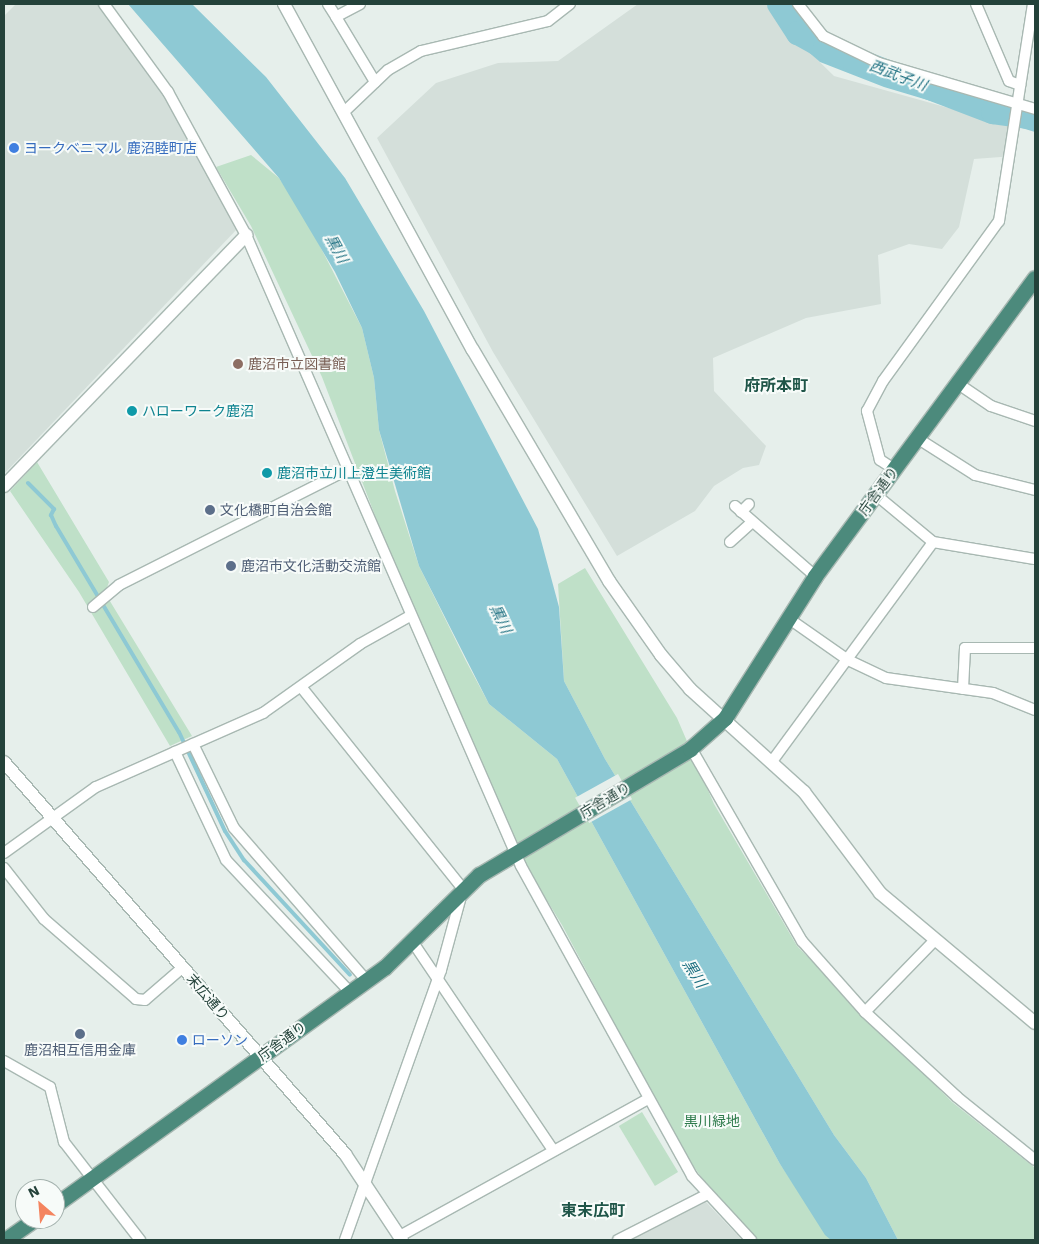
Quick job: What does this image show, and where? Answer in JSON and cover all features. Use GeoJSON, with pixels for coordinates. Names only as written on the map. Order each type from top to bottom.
{"type":"FeatureCollection","features":[{"type":"Feature","properties":{"kind":"highway","name":"庁舎通り"},"geometry":{"type":"LineString","coordinates":[[65,1198],[366,980],[412,942],[463,889],[518,852],[690,749],[725,718],[815,576],[1035,278]]}},
{"type":"Feature","properties":{"kind":"highway"},"geometry":{"type":"LineString","coordinates":[[5,1240],[21,1229]]}},
{"type":"Feature","properties":{"kind":"street"},"geometry":{"type":"LineString","coordinates":[[104,4],[168,92],[246,235],[349,469],[410,616],[518,852],[648,1099],[706,1195],[751,1240]]}},
{"type":"Feature","properties":{"kind":"street"},"geometry":{"type":"LineString","coordinates":[[284,4],[473,350],[609,581],[678,676],[773,760],[816,807],[880,893],[1035,1023]]}},
{"type":"Feature","properties":{"kind":"street"},"geometry":{"type":"LineString","coordinates":[[328,4],[375,82]]}},
{"type":"Feature","properties":{"kind":"street"},"geometry":{"type":"LineString","coordinates":[[336,17],[360,4]]}},
{"type":"Feature","properties":{"kind":"street"},"geometry":{"type":"LineString","coordinates":[[343,113],[375,82],[422,50],[548,21],[570,4]]}},
{"type":"Feature","properties":{"kind":"street"},"geometry":{"type":"LineString","coordinates":[[798,4],[822,36],[879,63],[1017,107],[1035,110]]}},
{"type":"Feature","properties":{"kind":"street"},"geometry":{"type":"LineString","coordinates":[[976,4],[1009,81],[1020,86]]}},
{"type":"Feature","properties":{"kind":"street"},"geometry":{"type":"LineString","coordinates":[[894,469],[880,460],[867,410],[883,381],[999,221],[1033,4]]}},
{"type":"Feature","properties":{"kind":"street"},"geometry":{"type":"LineString","coordinates":[[4,486],[246,235]]}},
{"type":"Feature","properties":{"kind":"street"},"geometry":{"type":"LineString","coordinates":[[957,383],[991,406],[1035,421]]}},
{"type":"Feature","properties":{"kind":"street"},"geometry":{"type":"LineString","coordinates":[[917,438],[974,475],[1035,490]]}},
{"type":"Feature","properties":{"kind":"street"},"geometry":{"type":"LineString","coordinates":[[93,607],[119,585],[349,469]]}},
{"type":"Feature","properties":{"kind":"street"},"geometry":{"type":"LineString","coordinates":[[875,494],[933,542],[1035,559]]}},
{"type":"Feature","properties":{"kind":"street"},"geometry":{"type":"LineString","coordinates":[[749,504],[738,509],[815,576]]}},
{"type":"Feature","properties":{"kind":"street"},"geometry":{"type":"LineString","coordinates":[[730,542],[752,523]]}},
{"type":"Feature","properties":{"kind":"street"},"geometry":{"type":"LineString","coordinates":[[773,760],[933,542]]}},
{"type":"Feature","properties":{"kind":"street"},"geometry":{"type":"LineString","coordinates":[[4,852],[96,787],[263,713],[302,688],[360,644],[410,616]]}},
{"type":"Feature","properties":{"kind":"street"},"geometry":{"type":"LineString","coordinates":[[788,618],[848,660],[886,678],[963,689],[1014,699],[1035,710]]}},
{"type":"Feature","properties":{"kind":"street"},"geometry":{"type":"LineString","coordinates":[[963,689],[965,648],[1035,648]]}},
{"type":"Feature","properties":{"kind":"street"},"geometry":{"type":"LineString","coordinates":[[302,688],[463,889],[438,979],[345,1240]]}},
{"type":"Feature","properties":{"kind":"street"},"geometry":{"type":"LineString","coordinates":[[193,744],[234,828],[366,980]]}},
{"type":"Feature","properties":{"kind":"street"},"geometry":{"type":"LineString","coordinates":[[690,749],[802,942],[865,1012],[957,1097],[1035,1160]]}},
{"type":"Feature","properties":{"kind":"street"},"geometry":{"type":"LineString","coordinates":[[175,752],[226,860],[350,992]]}},
{"type":"Feature","properties":{"kind":"street","name":"末広通り"},"geometry":{"type":"LineString","coordinates":[[4,762],[260,1056],[365,1182],[401,1238]]}},
{"type":"Feature","properties":{"kind":"street"},"geometry":{"type":"LineString","coordinates":[[4,868],[44,919],[136,999],[145,1000],[182,968]]}},
{"type":"Feature","properties":{"kind":"street"},"geometry":{"type":"LineString","coordinates":[[865,1012],[935,940]]}},
{"type":"Feature","properties":{"kind":"street"},"geometry":{"type":"LineString","coordinates":[[412,942],[553,1150]]}},
{"type":"Feature","properties":{"kind":"street"},"geometry":{"type":"LineString","coordinates":[[4,1061],[50,1087],[64,1142],[140,1240]]}},
{"type":"Feature","properties":{"kind":"street"},"geometry":{"type":"LineString","coordinates":[[401,1238],[553,1150],[648,1099]]}},
{"type":"Feature","properties":{"kind":"street"},"geometry":{"type":"LineString","coordinates":[[618,1240],[706,1195]]}},
{"type":"Feature","properties":{"kind":"shaded area"},"geometry":{"type":"Polygon","coordinates":[[[16,4],[100,4],[170,97],[238,228],[4,474],[4,16],[16,4]]]}},
{"type":"Feature","properties":{"kind":"shaded area"},"geometry":{"type":"Polygon","coordinates":[[[638,4],[778,4],[787,30],[834,76],[1017,127],[1014,156],[974,159],[959,227],[942,249],[909,244],[878,255],[881,304],[806,318],[713,358],[714,391],[766,446],[759,465],[743,468],[714,486],[695,511],[617,556],[493,352],[377,138],[436,83],[498,63],[558,61],[638,4]]]}},
{"type":"Feature","properties":{"kind":"shaded area"},"geometry":{"type":"Polygon","coordinates":[[[705,1202],[742,1240],[631,1240],[705,1202]]]}},
{"type":"Feature","properties":{"kind":"green space","name":"黒川緑地"},"geometry":{"type":"Polygon","coordinates":[[[251,155],[279,178],[305,217],[362,328],[374,378],[379,430],[395,491],[419,566],[466,661],[489,704],[557,759],[780,1164],[831,1240],[757,1240],[715,1196],[683,1152],[562,925],[529,871],[384,539],[322,377],[251,226],[216,167],[251,155]]]}},
{"type":"Feature","properties":{"kind":"green space"},"geometry":{"type":"Polygon","coordinates":[[[37,462],[109,582],[105,593],[192,736],[170,746],[79,592],[10,491],[37,462]]]}},
{"type":"Feature","properties":{"kind":"green space"},"geometry":{"type":"Polygon","coordinates":[[[585,568],[677,718],[714,804],[797,946],[952,1102],[1035,1168],[1035,1240],[898,1240],[866,1178],[834,1135],[605,759],[564,681],[558,584],[585,568]]]}},
{"type":"Feature","properties":{"kind":"green space"},"geometry":{"type":"Polygon","coordinates":[[[642,1112],[678,1172],[655,1186],[619,1126],[642,1112]]]}},
{"type":"Feature","properties":{"kind":"water","name":"黒川"},"geometry":{"type":"Polygon","coordinates":[[[128,4],[192,4],[266,77],[345,178],[424,311],[538,529],[559,607],[564,681],[605,759],[834,1135],[866,1178],[898,1240],[831,1240],[825,1235],[780,1164],[557,759],[489,704],[419,566],[379,430],[374,378],[362,328],[335,272],[279,178],[128,4]]]}},
{"type":"Feature","properties":{"kind":"water"},"geometry":{"type":"Polygon","coordinates":[[[776,4],[785,4],[798,25],[838,61],[1035,123],[1035,132],[884,87],[820,62],[798,43],[776,4]]]}},
{"type":"Feature","properties":{"kind":"pier"},"geometry":{"type":"Polygon","coordinates":[[[618,774],[632,799],[589,823],[575,798],[618,774]]]}},
{"type":"Feature","properties":{"kind":"waterway","name":"西武子川"},"geometry":{"type":"LineString","coordinates":[[779,4],[798,33],[825,48],[993,112],[1035,118]]}},
{"type":"Feature","properties":{"kind":"waterway"},"geometry":{"type":"LineString","coordinates":[[28,483],[54,509],[51,515],[56,526],[179,732],[225,831],[244,860],[350,975]]}},
{"type":"Feature","properties":{"kind":"place","name":"ヨークベニマル 鹿沼睦町店"},"geometry":{"type":"Point","coordinates":[14,148]}},
{"type":"Feature","properties":{"kind":"place","name":"鹿沼市立図書館"},"geometry":{"type":"Point","coordinates":[238,364]}},
{"type":"Feature","properties":{"kind":"place","name":"ハローワーク鹿沼"},"geometry":{"type":"Point","coordinates":[132,411]}},
{"type":"Feature","properties":{"kind":"place","name":"鹿沼市立川上澄生美術館"},"geometry":{"type":"Point","coordinates":[267,473]}},
{"type":"Feature","properties":{"kind":"place","name":"文化橋町自治会館"},"geometry":{"type":"Point","coordinates":[210,510]}},
{"type":"Feature","properties":{"kind":"place","name":"鹿沼市文化活動交流館"},"geometry":{"type":"Point","coordinates":[231,566]}},
{"type":"Feature","properties":{"kind":"place","name":"鹿沼相互信用金庫"},"geometry":{"type":"Point","coordinates":[80,1034]}},
{"type":"Feature","properties":{"kind":"place","name":"ローソン"},"geometry":{"type":"Point","coordinates":[182,1040]}},
{"type":"Feature","properties":{"kind":"district","name":"府所本町"},"geometry":{"type":"Point","coordinates":[776,386]}},
{"type":"Feature","properties":{"kind":"district","name":"東末広町"},"geometry":{"type":"Point","coordinates":[593,1211]}}]}
